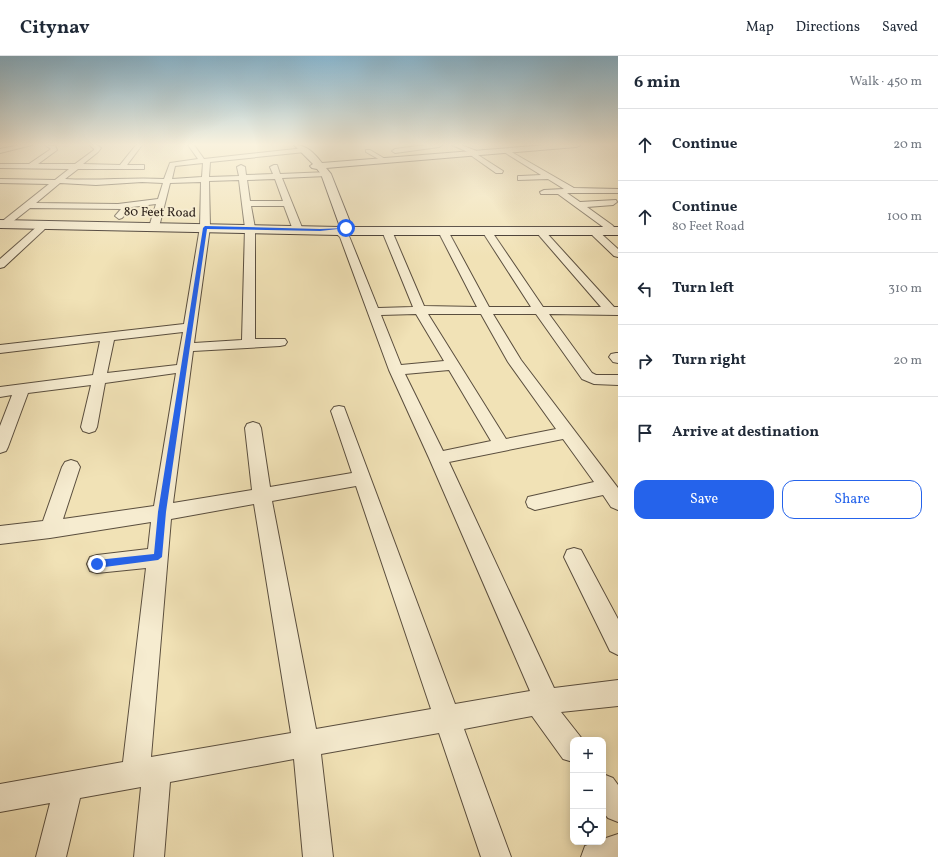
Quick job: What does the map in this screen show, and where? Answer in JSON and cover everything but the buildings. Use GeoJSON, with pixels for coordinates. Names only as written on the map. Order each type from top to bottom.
{"type":"FeatureCollection","features":[{"type":"Feature","properties":{"kind":"main road"},"geometry":{"type":"LineString","coordinates":[[324,182],[342,231]]}},
{"type":"Feature","properties":{"kind":"main road","name":"80 Feet Road"},"geometry":{"type":"LineString","coordinates":[[1,224],[342,231]]}},
{"type":"Feature","properties":{"kind":"main road"},"geometry":{"type":"LineString","coordinates":[[342,231],[615,228]]}},
{"type":"Feature","properties":{"kind":"main road"},"geometry":{"type":"LineString","coordinates":[[342,231],[593,231],[615,228]]}},
{"type":"Feature","properties":{"kind":"street"},"geometry":{"type":"LineString","coordinates":[[1,224],[57,182]]}},
{"type":"Feature","properties":{"kind":"street"},"geometry":{"type":"LineString","coordinates":[[58,182],[101,194],[121,206],[128,208],[119,216]]}},
{"type":"Feature","properties":{"kind":"street"},"geometry":{"type":"LineString","coordinates":[[28,205],[101,194],[135,182]]}},
{"type":"Feature","properties":{"kind":"street"},"geometry":{"type":"LineString","coordinates":[[154,227],[167,182]]}},
{"type":"Feature","properties":{"kind":"street"},"geometry":{"type":"LineString","coordinates":[[149,857],[147,772],[158,557],[162,512],[205,228],[205,182]]}},
{"type":"Feature","properties":{"kind":"street"},"geometry":{"type":"LineString","coordinates":[[243,182],[250,228],[248,344]]}},
{"type":"Feature","properties":{"kind":"street"},"geometry":{"type":"LineString","coordinates":[[279,182],[298,230]]}},
{"type":"Feature","properties":{"kind":"street"},"geometry":{"type":"LineString","coordinates":[[559,182],[572,190]]}},
{"type":"Feature","properties":{"kind":"street"},"geometry":{"type":"LineString","coordinates":[[544,192],[572,190],[618,191]]}},
{"type":"Feature","properties":{"kind":"street"},"geometry":{"type":"LineString","coordinates":[[559,191],[615,228]]}},
{"type":"Feature","properties":{"kind":"street"},"geometry":{"type":"LineString","coordinates":[[121,206],[161,201]]}},
{"type":"Feature","properties":{"kind":"street"},"geometry":{"type":"LineString","coordinates":[[579,205],[613,202]]}},
{"type":"Feature","properties":{"kind":"street"},"geometry":{"type":"LineString","coordinates":[[246,204],[287,203]]}},
{"type":"Feature","properties":{"kind":"street"},"geometry":{"type":"LineString","coordinates":[[0,265],[44,225]]}},
{"type":"Feature","properties":{"kind":"street"},"geometry":{"type":"LineString","coordinates":[[342,231],[396,370],[438,458],[543,702],[570,744]]}},
{"type":"Feature","properties":{"kind":"street"},"geometry":{"type":"LineString","coordinates":[[387,231],[420,310],[502,446]]}},
{"type":"Feature","properties":{"kind":"street"},"geometry":{"type":"LineString","coordinates":[[443,231],[485,311],[515,362],[618,502]]}},
{"type":"Feature","properties":{"kind":"street"},"geometry":{"type":"LineString","coordinates":[[487,231],[540,311],[587,376],[594,380],[618,380]]}},
{"type":"Feature","properties":{"kind":"street"},"geometry":{"type":"LineString","coordinates":[[540,231],[615,311]]}},
{"type":"Feature","properties":{"kind":"street"},"geometry":{"type":"LineString","coordinates":[[593,231],[618,254]]}},
{"type":"Feature","properties":{"kind":"street"},"geometry":{"type":"LineString","coordinates":[[374,312],[420,310],[615,311]]}},
{"type":"Feature","properties":{"kind":"street"},"geometry":{"type":"LineString","coordinates":[[0,348],[190,327]]}},
{"type":"Feature","properties":{"kind":"street"},"geometry":{"type":"LineString","coordinates":[[89,427],[108,336]]}},
{"type":"Feature","properties":{"kind":"street"},"geometry":{"type":"LineString","coordinates":[[187,347],[280,342]]}},
{"type":"Feature","properties":{"kind":"street"},"geometry":{"type":"LineString","coordinates":[[396,370],[452,365]]}},
{"type":"Feature","properties":{"kind":"street"},"geometry":{"type":"LineString","coordinates":[[0,392],[184,368]]}},
{"type":"Feature","properties":{"kind":"street"},"geometry":{"type":"LineString","coordinates":[[0,447],[22,389]]}},
{"type":"Feature","properties":{"kind":"street"},"geometry":{"type":"LineString","coordinates":[[339,411],[496,857]]}},
{"type":"Feature","properties":{"kind":"street"},"geometry":{"type":"LineString","coordinates":[[253,428],[262,494],[306,744],[318,857]]}},
{"type":"Feature","properties":{"kind":"street"},"geometry":{"type":"LineString","coordinates":[[438,458],[566,433]]}},
{"type":"Feature","properties":{"kind":"street"},"geometry":{"type":"LineString","coordinates":[[50,530],[71,467]]}},
{"type":"Feature","properties":{"kind":"street"},"geometry":{"type":"LineString","coordinates":[[0,535],[50,530],[363,478]]}},
{"type":"Feature","properties":{"kind":"street"},"geometry":{"type":"LineString","coordinates":[[535,502],[607,487]]}},
{"type":"Feature","properties":{"kind":"street"},"geometry":{"type":"LineString","coordinates":[[97,564],[158,557]]}},
{"type":"Feature","properties":{"kind":"street"},"geometry":{"type":"LineString","coordinates":[[574,557],[618,643]]}},
{"type":"Feature","properties":{"kind":"street"},"geometry":{"type":"LineString","coordinates":[[0,798],[543,702],[618,693]]}},
{"type":"Feature","properties":{"kind":"street"},"geometry":{"type":"LineString","coordinates":[[51,857],[68,786]]}},
{"type":"Feature","properties":{"kind":"street"},"geometry":{"type":"LineString","coordinates":[[606,792],[618,808]]}},
{"type":"Feature","properties":{"kind":"street"},"geometry":{"type":"LineString","coordinates":[[596,857],[618,849]]}},
{"type":"Feature","properties":{"kind":"route"},"geometry":{"type":"LineString","coordinates":[[97,564],[158,557],[162,512],[205,228],[320,230],[346,228]]}}]}
